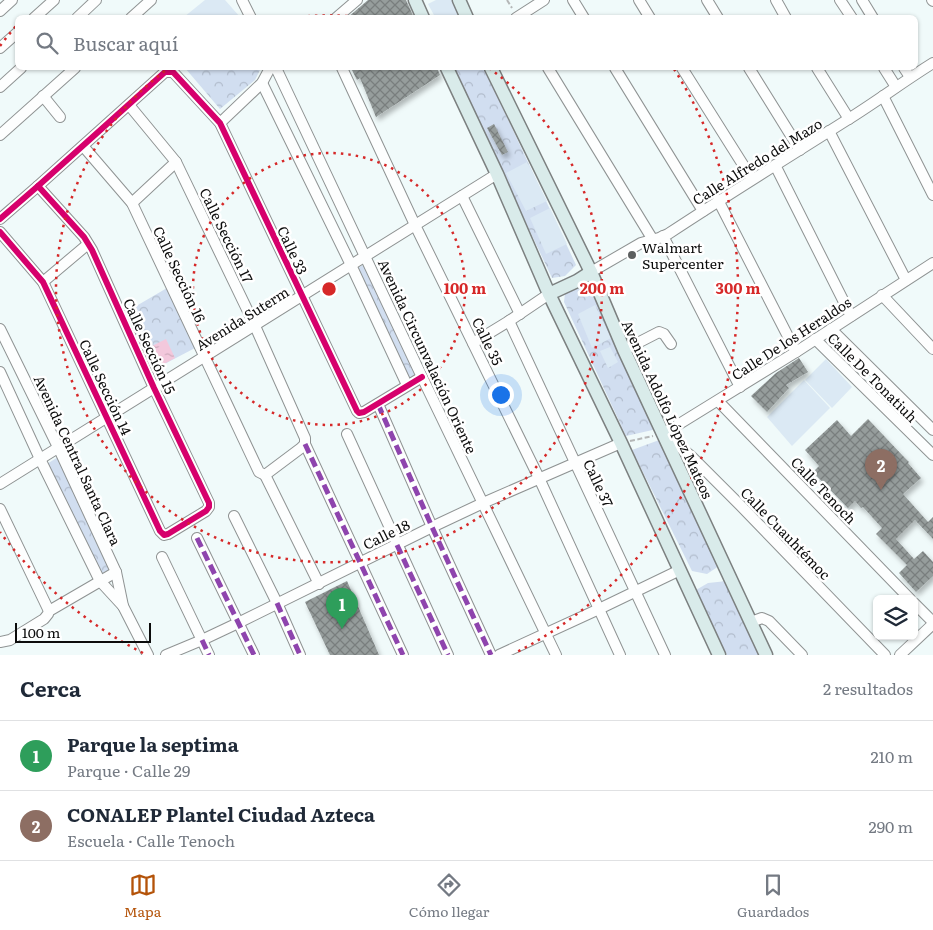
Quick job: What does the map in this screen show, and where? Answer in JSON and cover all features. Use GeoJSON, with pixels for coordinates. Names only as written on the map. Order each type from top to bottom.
{"type":"FeatureCollection","features":[{"type":"Feature","properties":{"kind":"main road"},"geometry":{"type":"LineString","coordinates":[[415,0],[422,15]]}},
{"type":"Feature","properties":{"kind":"main road"},"geometry":{"type":"LineString","coordinates":[[459,0],[466,15]]}},
{"type":"Feature","properties":{"kind":"main road"},"geometry":{"type":"LineString","coordinates":[[448,70],[498,174],[549,294],[621,443],[719,655]]}},
{"type":"Feature","properties":{"kind":"main road","name":"Avenida Adolfo López Mateos"},"geometry":{"type":"LineString","coordinates":[[492,70],[590,272],[624,350],[766,655]]}},
{"type":"Feature","properties":{"kind":"main road"},"geometry":{"type":"LineString","coordinates":[[549,294],[577,281],[590,272]]}},
{"type":"Feature","properties":{"kind":"street"},"geometry":{"type":"LineString","coordinates":[[0,11],[12,0]]}},
{"type":"Feature","properties":{"kind":"street"},"geometry":{"type":"LineString","coordinates":[[40,15],[54,0]]}},
{"type":"Feature","properties":{"kind":"street"},"geometry":{"type":"LineString","coordinates":[[80,15],[96,0]]}},
{"type":"Feature","properties":{"kind":"street"},"geometry":{"type":"LineString","coordinates":[[134,15],[151,0]]}},
{"type":"Feature","properties":{"kind":"street"},"geometry":{"type":"LineString","coordinates":[[242,0],[250,15]]}},
{"type":"Feature","properties":{"kind":"street"},"geometry":{"type":"LineString","coordinates":[[340,15],[357,0]]}},
{"type":"Feature","properties":{"kind":"street"},"geometry":{"type":"LineString","coordinates":[[520,15],[544,0]]}},
{"type":"Feature","properties":{"kind":"street"},"geometry":{"type":"LineString","coordinates":[[573,0],[582,15]]}},
{"type":"Feature","properties":{"kind":"street"},"geometry":{"type":"LineString","coordinates":[[639,0],[648,15]]}},
{"type":"Feature","properties":{"kind":"street"},"geometry":{"type":"LineString","coordinates":[[707,0],[716,15]]}},
{"type":"Feature","properties":{"kind":"street"},"geometry":{"type":"LineString","coordinates":[[776,0],[784,15]]}},
{"type":"Feature","properties":{"kind":"street"},"geometry":{"type":"LineString","coordinates":[[840,0],[850,15]]}},
{"type":"Feature","properties":{"kind":"street"},"geometry":{"type":"LineString","coordinates":[[862,0],[871,15]]}},
{"type":"Feature","properties":{"kind":"street"},"geometry":{"type":"LineString","coordinates":[[0,48],[15,35]]}},
{"type":"Feature","properties":{"kind":"street","name":"Calle Alfredo del Mazo"},"geometry":{"type":"LineString","coordinates":[[590,272],[641,243],[658,238],[703,211],[849,119],[933,63]]}},
{"type":"Feature","properties":{"kind":"street"},"geometry":{"type":"LineString","coordinates":[[0,87],[19,70]]}},
{"type":"Feature","properties":{"kind":"street"},"geometry":{"type":"LineString","coordinates":[[0,135],[73,70]]}},
{"type":"Feature","properties":{"kind":"street"},"geometry":{"type":"LineString","coordinates":[[220,123],[262,83],[269,70]]}},
{"type":"Feature","properties":{"kind":"street","name":"Avenida Circunvalación Oriente"},"geometry":{"type":"LineString","coordinates":[[277,70],[556,655]]}},
{"type":"Feature","properties":{"kind":"street","name":"Calle 35"},"geometry":{"type":"LineString","coordinates":[[343,70],[415,225],[540,478],[620,655]]}},
{"type":"Feature","properties":{"kind":"street"},"geometry":{"type":"LineString","coordinates":[[549,70],[658,238],[740,387]]}},
{"type":"Feature","properties":{"kind":"street"},"geometry":{"type":"LineString","coordinates":[[616,70],[703,211]]}},
{"type":"Feature","properties":{"kind":"street"},"geometry":{"type":"LineString","coordinates":[[683,70],[752,179]]}},
{"type":"Feature","properties":{"kind":"street"},"geometry":{"type":"LineString","coordinates":[[750,70],[800,150]]}},
{"type":"Feature","properties":{"kind":"street"},"geometry":{"type":"LineString","coordinates":[[818,70],[849,119]]}},
{"type":"Feature","properties":{"kind":"street"},"geometry":{"type":"LineString","coordinates":[[885,70],[896,87]]}},
{"type":"Feature","properties":{"kind":"street"},"geometry":{"type":"LineString","coordinates":[[905,70],[910,77]]}},
{"type":"Feature","properties":{"kind":"street","name":"Calle 33"},"geometry":{"type":"LineString","coordinates":[[128,105],[165,72],[171,71],[176,73],[220,123],[355,410],[359,413],[364,412],[378,404]]}},
{"type":"Feature","properties":{"kind":"street"},"geometry":{"type":"LineString","coordinates":[[262,83],[407,385]]}},
{"type":"Feature","properties":{"kind":"street"},"geometry":{"type":"LineString","coordinates":[[43,96],[60,117]]}},
{"type":"Feature","properties":{"kind":"street"},"geometry":{"type":"LineString","coordinates":[[883,96],[933,195]]}},
{"type":"Feature","properties":{"kind":"street"},"geometry":{"type":"LineString","coordinates":[[0,219],[128,105]]}},
{"type":"Feature","properties":{"kind":"street","name":"Calle Sección 17"},"geometry":{"type":"LineString","coordinates":[[128,105],[176,162],[255,326],[305,438],[305,444],[402,655]]}},
{"type":"Feature","properties":{"kind":"street"},"geometry":{"type":"LineString","coordinates":[[829,131],[906,280]]}},
{"type":"Feature","properties":{"kind":"street","name":"Calle Sección 16"},"geometry":{"type":"LineString","coordinates":[[83,146],[132,204],[259,472],[265,475],[319,584]]}},
{"type":"Feature","properties":{"kind":"street"},"geometry":{"type":"LineString","coordinates":[[132,204],[176,162]]}},
{"type":"Feature","properties":{"kind":"street"},"geometry":{"type":"LineString","coordinates":[[775,165],[851,316]]}},
{"type":"Feature","properties":{"kind":"street","name":"Avenida Suterm"},"geometry":{"type":"LineString","coordinates":[[0,484],[498,174]]}},
{"type":"Feature","properties":{"kind":"street","name":"Calle Sección 15"},"geometry":{"type":"LineString","coordinates":[[38,186],[88,244],[209,503],[206,511],[189,521]]}},
{"type":"Feature","properties":{"kind":"street"},"geometry":{"type":"LineString","coordinates":[[462,196],[520,314]]}},
{"type":"Feature","properties":{"kind":"street"},"geometry":{"type":"LineString","coordinates":[[718,200],[796,352]]}},
{"type":"Feature","properties":{"kind":"street","name":"Calle Sección 14"},"geometry":{"type":"LineString","coordinates":[[0,232],[43,282],[160,531],[166,535],[189,521]]}},
{"type":"Feature","properties":{"kind":"street"},"geometry":{"type":"LineString","coordinates":[[43,282],[88,244]]}},
{"type":"Feature","properties":{"kind":"street","name":"Calle De los Heraldos"},"geometry":{"type":"LineString","coordinates":[[664,434],[796,352],[933,263]]}},
{"type":"Feature","properties":{"kind":"street"},"geometry":{"type":"LineString","coordinates":[[473,343],[509,322],[549,294]]}},
{"type":"Feature","properties":{"kind":"street"},"geometry":{"type":"LineString","coordinates":[[882,295],[933,349]]}},
{"type":"Feature","properties":{"kind":"street","name":"Calle 37"},"geometry":{"type":"LineString","coordinates":[[509,322],[665,655]]}},
{"type":"Feature","properties":{"kind":"street","name":"Avenida Central Santa Clara"},"geometry":{"type":"LineString","coordinates":[[0,329],[58,447],[116,572],[123,606],[148,655]]}},
{"type":"Feature","properties":{"kind":"street","name":"Calle De Tonatiuh"},"geometry":{"type":"LineString","coordinates":[[831,329],[933,430]]}},
{"type":"Feature","properties":{"kind":"street"},"geometry":{"type":"LineString","coordinates":[[624,350],[659,332],[664,334],[671,344]]}},
{"type":"Feature","properties":{"kind":"street","name":"Calle De Tonatiuh"},"geometry":{"type":"LineString","coordinates":[[815,339],[933,455]]}},
{"type":"Feature","properties":{"kind":"street","name":"Avenida Central Santa Clara"},"geometry":{"type":"LineString","coordinates":[[0,372],[100,581],[123,606]]}},
{"type":"Feature","properties":{"kind":"street"},"geometry":{"type":"LineString","coordinates":[[422,377],[378,404],[432,527],[492,655]]}},
{"type":"Feature","properties":{"kind":"street","name":"Calle Tenoch"},"geometry":{"type":"LineString","coordinates":[[718,401],[906,595]]}},
{"type":"Feature","properties":{"kind":"street"},"geometry":{"type":"LineString","coordinates":[[347,434],[448,655]]}},
{"type":"Feature","properties":{"kind":"street","name":"Calle Cuauhtémoc"},"geometry":{"type":"LineString","coordinates":[[664,434],[691,456],[885,655]]}},
{"type":"Feature","properties":{"kind":"street","name":"Calle 18"},"geometry":{"type":"LineString","coordinates":[[166,655],[238,623],[483,503],[621,443]]}},
{"type":"Feature","properties":{"kind":"street"},"geometry":{"type":"LineString","coordinates":[[265,475],[305,444]]}},
{"type":"Feature","properties":{"kind":"street"},"geometry":{"type":"LineString","coordinates":[[0,509],[49,611]]}},
{"type":"Feature","properties":{"kind":"street"},"geometry":{"type":"LineString","coordinates":[[234,516],[277,603],[300,655]]}},
{"type":"Feature","properties":{"kind":"street"},"geometry":{"type":"LineString","coordinates":[[197,538],[254,655]]}},
{"type":"Feature","properties":{"kind":"street"},"geometry":{"type":"LineString","coordinates":[[162,557],[209,655]]}},
{"type":"Feature","properties":{"kind":"street"},"geometry":{"type":"LineString","coordinates":[[499,655],[680,570]]}},
{"type":"Feature","properties":{"kind":"street"},"geometry":{"type":"LineString","coordinates":[[0,642],[10,640],[44,619],[49,611],[116,572]]}},
{"type":"Feature","properties":{"kind":"street"},"geometry":{"type":"LineString","coordinates":[[900,655],[933,623],[918,607]]}},
{"type":"Feature","properties":{"kind":"street"},"geometry":{"type":"LineString","coordinates":[[751,622],[762,618],[769,621],[802,655]]}},
{"type":"Feature","properties":{"kind":"path"},"geometry":{"type":"LineString","coordinates":[[621,443],[664,434]]}},
{"type":"Feature","properties":{"kind":"green space"},"geometry":{"type":"Polygon","coordinates":[[[187,70],[260,70],[255,80],[220,109],[187,70]]]}},
{"type":"Feature","properties":{"kind":"green space"},"geometry":{"type":"Polygon","coordinates":[[[454,70],[485,70],[576,265],[565,276],[552,278],[454,70]]]}},
{"type":"Feature","properties":{"kind":"green space"},"geometry":{"type":"Polygon","coordinates":[[[365,264],[416,374],[408,378],[356,269],[365,264]]]}},
{"type":"Feature","properties":{"kind":"green space"},"geometry":{"type":"Polygon","coordinates":[[[586,281],[657,429],[626,436],[564,302],[566,284],[586,281]]]}},
{"type":"Feature","properties":{"kind":"green space"},"geometry":{"type":"Polygon","coordinates":[[[167,288],[195,348],[153,370],[126,312],[167,288]]]}},
{"type":"Feature","properties":{"kind":"green space"},"geometry":{"type":"Polygon","coordinates":[[[662,439],[719,566],[707,574],[692,571],[632,450],[662,439]]]}},
{"type":"Feature","properties":{"kind":"green space"},"geometry":{"type":"Polygon","coordinates":[[[58,457],[111,569],[100,574],[47,464],[58,457]]]}},
{"type":"Feature","properties":{"kind":"green space"},"geometry":{"type":"Polygon","coordinates":[[[727,581],[761,655],[727,655],[696,590],[708,583],[727,581]]]}},
{"type":"Feature","properties":{"kind":"shaded area"},"geometry":{"type":"Polygon","coordinates":[[[205,0],[225,0],[238,15],[186,15],[205,0]]]}},
{"type":"Feature","properties":{"kind":"shaded area"},"geometry":{"type":"Polygon","coordinates":[[[436,0],[453,0],[460,15],[434,15],[428,4],[436,0]]]}},
{"type":"Feature","properties":{"kind":"shaded area"},"geometry":{"type":"Polygon","coordinates":[[[527,162],[547,201],[526,211],[506,173],[527,162]]]}},
{"type":"Feature","properties":{"kind":"shaded area"},"geometry":{"type":"Polygon","coordinates":[[[550,208],[567,244],[546,254],[530,218],[550,208]]]}},
{"type":"Feature","properties":{"kind":"shaded area"},"geometry":{"type":"Polygon","coordinates":[[[595,305],[611,338],[592,348],[578,314],[595,305]]]}},
{"type":"Feature","properties":{"kind":"shaded area"},"geometry":{"type":"Polygon","coordinates":[[[610,347],[618,362],[608,368],[600,351],[610,347]]]}},
{"type":"Feature","properties":{"kind":"shaded area"},"geometry":{"type":"Polygon","coordinates":[[[826,359],[852,387],[832,408],[805,380],[826,359]]]}},
{"type":"Feature","properties":{"kind":"shaded area"},"geometry":{"type":"Polygon","coordinates":[[[804,380],[830,408],[792,446],[767,417],[804,380]]]}},
{"type":"Feature","properties":{"kind":"water"},"geometry":{"type":"Polygon","coordinates":[[[166,339],[175,358],[153,370],[144,350],[166,339]]]}},
{"type":"Feature","properties":{"kind":"building"},"geometry":{"type":"Polygon","coordinates":[[[368,0],[406,0],[413,15],[350,15],[368,0]]]}},
{"type":"Feature","properties":{"kind":"building"},"geometry":{"type":"Polygon","coordinates":[[[352,70],[438,70],[440,75],[376,117],[360,78],[357,80],[352,70]]]}},
{"type":"Feature","properties":{"kind":"building"},"geometry":{"type":"Polygon","coordinates":[[[494,124],[508,152],[502,155],[487,128],[494,124]]]}},
{"type":"Feature","properties":{"kind":"building"},"geometry":{"type":"Polygon","coordinates":[[[799,358],[808,372],[786,385],[789,388],[767,412],[751,396],[776,373],[799,358]]]}},
{"type":"Feature","properties":{"kind":"building"},"geometry":{"type":"Polygon","coordinates":[[[868,419],[909,462],[921,478],[903,494],[928,522],[933,517],[933,539],[915,520],[896,539],[914,559],[923,551],[933,562],[933,576],[916,592],[899,573],[907,565],[876,534],[882,528],[855,501],[848,508],[813,472],[819,466],[805,450],[837,420],[851,436],[868,419]]]}},
{"type":"Feature","properties":{"kind":"building"},"geometry":{"type":"Polygon","coordinates":[[[347,581],[379,655],[330,655],[305,602],[347,581]]]}},
{"type":"Feature","properties":{"kind":"marked path"},"geometry":{"type":"LineString","coordinates":[[378,404],[491,655]]}},
{"type":"Feature","properties":{"kind":"marked path"},"geometry":{"type":"LineString","coordinates":[[305,444],[403,655]]}},
{"type":"Feature","properties":{"kind":"marked path"},"geometry":{"type":"LineString","coordinates":[[197,538],[254,655]]}},
{"type":"Feature","properties":{"kind":"marked path"},"geometry":{"type":"LineString","coordinates":[[397,545],[448,655]]}},
{"type":"Feature","properties":{"kind":"marked path"},"geometry":{"type":"LineString","coordinates":[[277,603],[300,655]]}},
{"type":"Feature","properties":{"kind":"marked path"},"geometry":{"type":"LineString","coordinates":[[202,640],[209,655]]}},
{"type":"Feature","properties":{"kind":"cycle path"},"geometry":{"type":"LineString","coordinates":[[0,219],[165,72],[173,72],[220,123],[357,411],[359,413],[364,412],[422,377]]}},
{"type":"Feature","properties":{"kind":"cycle path"},"geometry":{"type":"LineString","coordinates":[[0,232],[43,282],[160,531],[164,535],[168,534],[206,511],[209,503],[154,388],[92,250],[84,237],[38,186]]}},
{"type":"Feature","properties":{"kind":"place","name":"Walmart Supercenter"},"geometry":{"type":"Point","coordinates":[632,255]}},
{"type":"Feature","properties":{"kind":"place","name":"CONALEP Plantel Ciudad Azteca"},"geometry":{"type":"Point","coordinates":[881,490]}},
{"type":"Feature","properties":{"kind":"place","name":"Parque la septima"},"geometry":{"type":"Point","coordinates":[342,629]}}]}
